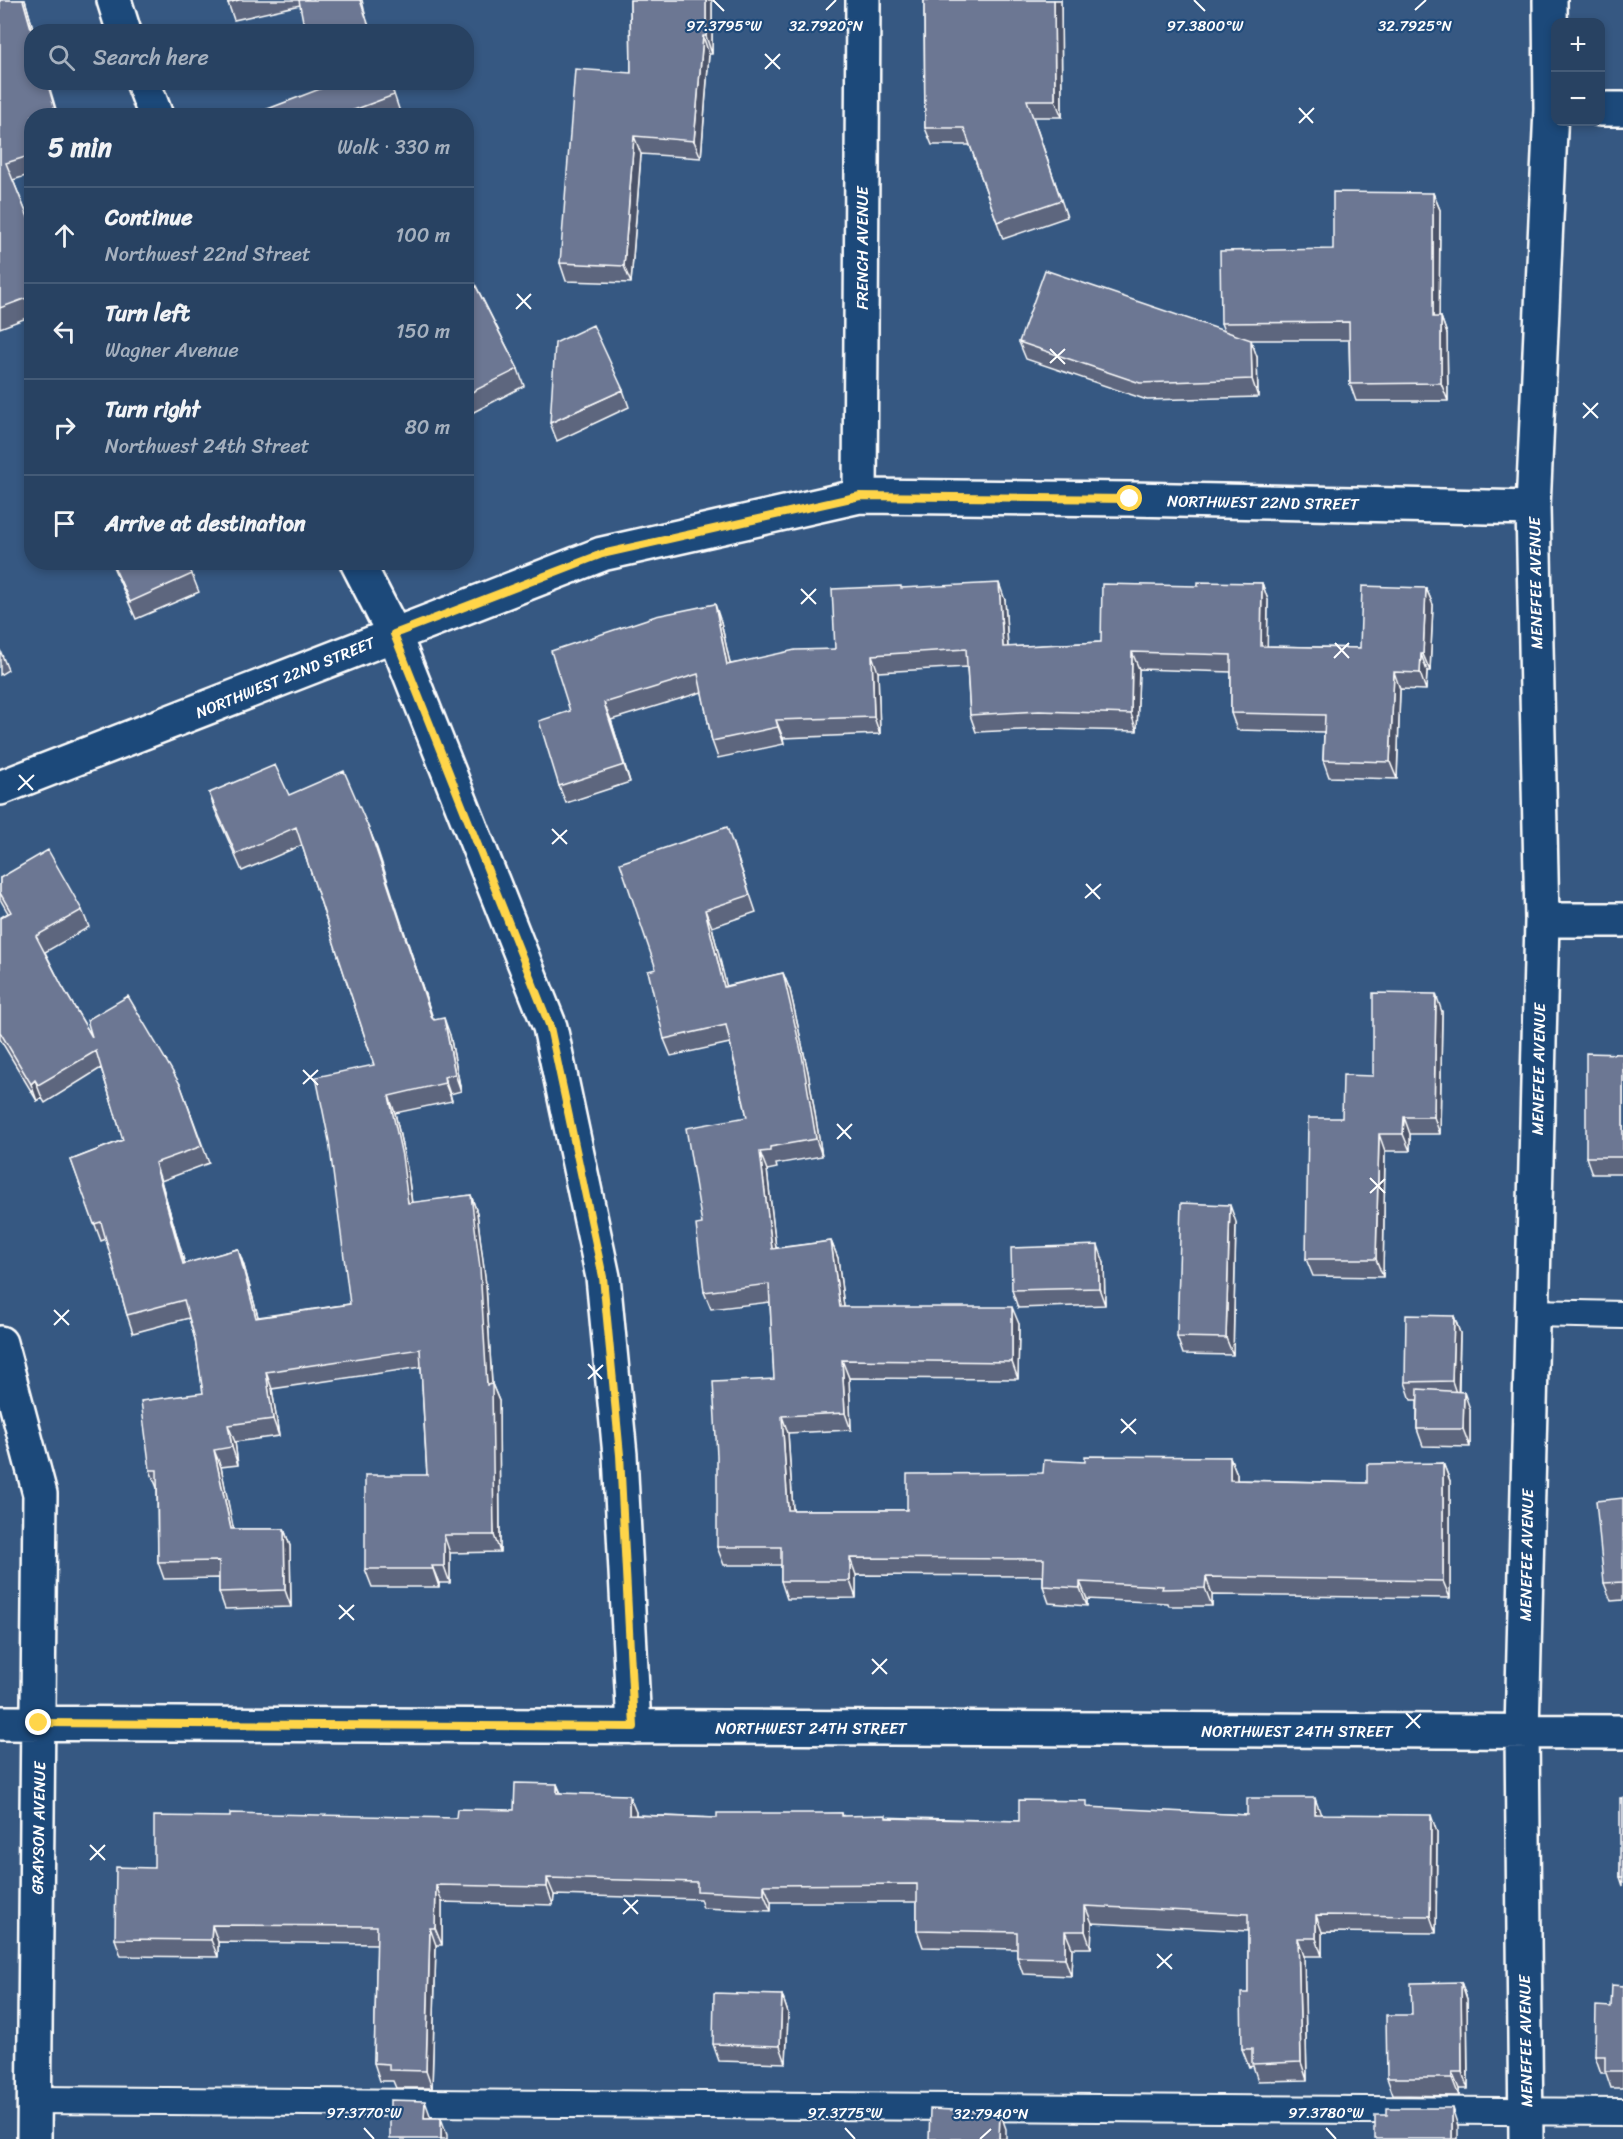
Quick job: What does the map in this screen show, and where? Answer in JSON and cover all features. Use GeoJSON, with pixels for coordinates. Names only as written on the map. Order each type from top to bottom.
{"type":"FeatureCollection","features":[{"type":"Feature","properties":{"kind":"street"},"geometry":{"type":"LineString","coordinates":[[114,0],[122,24]]}},
{"type":"Feature","properties":{"kind":"street","name":"FRENCH AVENUE"},"geometry":{"type":"LineString","coordinates":[[860,496],[863,0]]}},
{"type":"Feature","properties":{"kind":"street","name":"MENEFEE AVENUE"},"geometry":{"type":"LineString","coordinates":[[1550,0],[1552,72]]}},
{"type":"Feature","properties":{"kind":"street"},"geometry":{"type":"LineString","coordinates":[[146,90],[153,108]]}},
{"type":"Feature","properties":{"kind":"street"},"geometry":{"type":"LineString","coordinates":[[1605,109],[1623,109]]}},
{"type":"Feature","properties":{"kind":"street","name":"MENEFEE AVENUE"},"geometry":{"type":"LineString","coordinates":[[1526,2125],[1522,1732],[1542,920],[1533,508],[1552,126]]}},
{"type":"Feature","properties":{"kind":"street","name":"NORTHWEST 22ND STREET"},"geometry":{"type":"LineString","coordinates":[[0,788],[602,554],[860,496],[1142,499],[1533,508]]}},
{"type":"Feature","properties":{"kind":"street"},"geometry":{"type":"LineString","coordinates":[[361,570],[394,634],[550,1027],[603,1277],[620,1455],[634,1727]]}},
{"type":"Feature","properties":{"kind":"street"},"geometry":{"type":"LineString","coordinates":[[1542,920],[1623,920]]}},
{"type":"Feature","properties":{"kind":"street","name":"GRAYSON AVENUE"},"geometry":{"type":"LineString","coordinates":[[0,1343],[40,1494],[34,2139]]}},
{"type":"Feature","properties":{"kind":"street","name":"NORTHWEST 24TH STREET"},"geometry":{"type":"LineString","coordinates":[[0,1723],[1623,1732]]}},
{"type":"Feature","properties":{"kind":"lane"},"geometry":{"type":"LineString","coordinates":[[1532,1313],[1623,1315]]}},
{"type":"Feature","properties":{"kind":"lane"},"geometry":{"type":"LineString","coordinates":[[34,2100],[1526,2125],[1623,2112]]}},
{"type":"Feature","properties":{"kind":"building"},"geometry":{"type":"Polygon","coordinates":[[[0,0],[23,0],[30,24],[24,24],[24,90],[49,90],[55,108],[24,108],[24,157],[6,163],[24,207],[24,299],[0,308],[0,0]]]}},
{"type":"Feature","properties":{"kind":"building"},"geometry":{"type":"Polygon","coordinates":[[[299,0],[360,0],[368,24],[304,24],[299,0]]]}},
{"type":"Feature","properties":{"kind":"building"},"geometry":{"type":"Polygon","coordinates":[[[630,0],[706,0],[706,36],[703,36],[694,141],[634,136],[624,266],[560,263],[575,69],[631,73],[630,0]]]}},
{"type":"Feature","properties":{"kind":"building"},"geometry":{"type":"Polygon","coordinates":[[[924,0],[1054,0],[1055,100],[1027,100],[1061,200],[997,222],[964,128],[925,128],[924,0]]]}},
{"type":"Feature","properties":{"kind":"building"},"geometry":{"type":"Polygon","coordinates":[[[317,90],[392,90],[394,95],[359,108],[270,108],[317,90]]]}},
{"type":"Feature","properties":{"kind":"building"},"geometry":{"type":"Polygon","coordinates":[[[1333,192],[1433,193],[1433,317],[1441,317],[1441,383],[1350,384],[1349,322],[1221,323],[1220,251],[1333,249],[1333,192]]]}},
{"type":"Feature","properties":{"kind":"building"},"geometry":{"type":"Polygon","coordinates":[[[1045,270],[1251,340],[1252,379],[1140,383],[1019,342],[1045,270]]]}},
{"type":"Feature","properties":{"kind":"building"},"geometry":{"type":"Polygon","coordinates":[[[474,283],[518,369],[474,391],[474,283]]]}},
{"type":"Feature","properties":{"kind":"building"},"geometry":{"type":"Polygon","coordinates":[[[593,325],[623,390],[550,423],[555,343],[593,325]]]}},
{"type":"Feature","properties":{"kind":"building"},"geometry":{"type":"Polygon","coordinates":[[[116,570],[190,570],[192,574],[130,602],[116,570]]]}},
{"type":"Feature","properties":{"kind":"building"},"geometry":{"type":"Polygon","coordinates":[[[1198,582],[1262,583],[1261,646],[1360,648],[1362,586],[1426,588],[1420,673],[1394,672],[1390,762],[1323,760],[1325,715],[1231,713],[1231,655],[1132,652],[1131,714],[1039,711],[970,715],[966,649],[872,655],[874,717],[776,720],[778,727],[712,741],[698,674],[604,703],[624,765],[559,786],[539,721],[570,711],[551,651],[656,616],[715,604],[727,665],[795,650],[835,649],[832,589],[999,583],[1003,647],[1101,642],[1102,584],[1198,586],[1198,582]]]}},
{"type":"Feature","properties":{"kind":"building"},"geometry":{"type":"Polygon","coordinates":[[[275,765],[289,795],[344,771],[370,831],[432,1018],[434,1020],[444,1018],[455,1074],[444,1077],[445,1083],[389,1096],[402,1156],[408,1203],[471,1195],[480,1268],[487,1385],[492,1384],[494,1535],[444,1535],[444,1566],[432,1566],[433,1569],[365,1569],[365,1475],[427,1475],[420,1349],[266,1372],[273,1419],[228,1425],[232,1447],[214,1450],[231,1529],[284,1529],[285,1590],[219,1592],[219,1561],[158,1562],[157,1470],[150,1470],[141,1401],[203,1393],[195,1339],[184,1300],[127,1315],[101,1222],[94,1224],[71,1160],[123,1140],[96,1051],[38,1085],[35,1080],[31,1084],[0,1032],[0,918],[11,912],[0,893],[0,878],[48,850],[82,910],[36,936],[62,986],[92,1037],[87,1020],[128,996],[180,1084],[202,1146],[155,1163],[183,1264],[238,1249],[256,1318],[350,1304],[329,1141],[316,1077],[374,1065],[296,827],[236,854],[209,793],[275,765]]]}},
{"type":"Feature","properties":{"kind":"building"},"geometry":{"type":"Polygon","coordinates":[[[727,827],[750,895],[705,910],[724,987],[783,973],[802,1055],[816,1139],[770,1147],[770,1151],[760,1152],[772,1249],[831,1241],[840,1307],[1012,1307],[1012,1362],[842,1360],[845,1413],[782,1416],[788,1510],[907,1510],[907,1474],[1043,1473],[1044,1460],[1085,1462],[1085,1456],[1230,1457],[1230,1480],[1367,1483],[1367,1464],[1443,1463],[1443,1581],[1206,1577],[1205,1588],[1162,1589],[1163,1586],[1080,1582],[1080,1588],[1043,1586],[1044,1559],[850,1558],[850,1581],[781,1581],[781,1547],[717,1547],[717,1456],[713,1382],[774,1379],[769,1284],[704,1292],[696,1225],[702,1224],[686,1128],[747,1117],[726,1025],[664,1039],[648,971],[656,969],[620,863],[727,827]]]}},
{"type":"Feature","properties":{"kind":"building"},"geometry":{"type":"Polygon","coordinates":[[[1373,993],[1436,994],[1434,1117],[1404,1117],[1403,1134],[1379,1134],[1376,1259],[1306,1259],[1308,1118],[1342,1118],[1343,1075],[1373,1076],[1373,993]]]}},
{"type":"Feature","properties":{"kind":"building"},"geometry":{"type":"Polygon","coordinates":[[[1586,1053],[1623,1054],[1623,1157],[1586,1157],[1586,1053]]]}},
{"type":"Feature","properties":{"kind":"building"},"geometry":{"type":"Polygon","coordinates":[[[1181,1203],[1230,1205],[1226,1338],[1177,1337],[1181,1203]]]}},
{"type":"Feature","properties":{"kind":"building"},"geometry":{"type":"Polygon","coordinates":[[[1098,1245],[1099,1288],[1012,1290],[1011,1248],[1098,1245]]]}},
{"type":"Feature","properties":{"kind":"building"},"geometry":{"type":"Polygon","coordinates":[[[1406,1315],[1454,1316],[1452,1381],[1405,1382],[1406,1315]]]}},
{"type":"Feature","properties":{"kind":"building"},"geometry":{"type":"Polygon","coordinates":[[[1418,1389],[1464,1392],[1463,1429],[1417,1429],[1418,1389]]]}},
{"type":"Feature","properties":{"kind":"building"},"geometry":{"type":"Polygon","coordinates":[[[1623,1498],[1623,1582],[1604,1583],[1596,1501],[1623,1498]]]}},
{"type":"Feature","properties":{"kind":"building"},"geometry":{"type":"Polygon","coordinates":[[[515,1783],[557,1784],[557,1793],[629,1795],[629,1815],[717,1818],[717,1813],[842,1813],[842,1816],[886,1815],[886,1818],[1019,1821],[1019,1800],[1087,1801],[1087,1807],[1247,1815],[1247,1798],[1315,1798],[1315,1814],[1431,1815],[1430,1916],[1316,1915],[1316,1938],[1298,1938],[1301,2062],[1252,2064],[1252,2049],[1242,2049],[1241,1993],[1248,1993],[1248,1914],[1085,1906],[1085,1931],[1065,1931],[1065,1958],[1017,1957],[1017,1932],[917,1930],[917,1884],[764,1885],[764,1894],[697,1891],[697,1882],[547,1878],[547,1887],[436,1885],[435,1928],[430,1928],[426,2071],[389,2070],[389,2064],[374,2063],[377,1926],[212,1925],[211,1940],[115,1939],[116,1867],[154,1868],[154,1816],[230,1817],[230,1813],[456,1818],[457,1809],[514,1810],[515,1783]]]}},
{"type":"Feature","properties":{"kind":"building"},"geometry":{"type":"Polygon","coordinates":[[[1620,1798],[1623,1798],[1623,1877],[1620,1877],[1620,1798]]]}},
{"type":"Feature","properties":{"kind":"building"},"geometry":{"type":"Polygon","coordinates":[[[1461,1982],[1462,2072],[1452,2072],[1452,2078],[1387,2078],[1386,2015],[1412,2015],[1411,1983],[1461,1982]]]}},
{"type":"Feature","properties":{"kind":"building"},"geometry":{"type":"Polygon","coordinates":[[[1612,1985],[1623,1986],[1623,2071],[1605,2071],[1605,2056],[1595,2056],[1596,2006],[1611,2007],[1612,1985]]]}},
{"type":"Feature","properties":{"kind":"building"},"geometry":{"type":"Polygon","coordinates":[[[714,1993],[782,1995],[780,2046],[713,2044],[714,1993]]]}},
{"type":"Feature","properties":{"kind":"building"},"geometry":{"type":"Polygon","coordinates":[[[390,2100],[425,2101],[424,2118],[441,2118],[441,2139],[390,2139],[390,2100]]]}},
{"type":"Feature","properties":{"kind":"building"},"geometry":{"type":"Polygon","coordinates":[[[1387,2108],[1452,2108],[1452,2139],[1375,2139],[1375,2115],[1387,2115],[1387,2108]]]}},
{"type":"Feature","properties":{"kind":"building"},"geometry":{"type":"Polygon","coordinates":[[[930,2109],[1000,2112],[999,2139],[929,2139],[930,2109]]]}},
{"type":"Feature","properties":{"kind":"route"},"geometry":{"type":"LineString","coordinates":[[39,1723],[634,1727],[620,1455],[603,1277],[550,1027],[394,634],[602,554],[860,496],[1130,499]]}}]}
